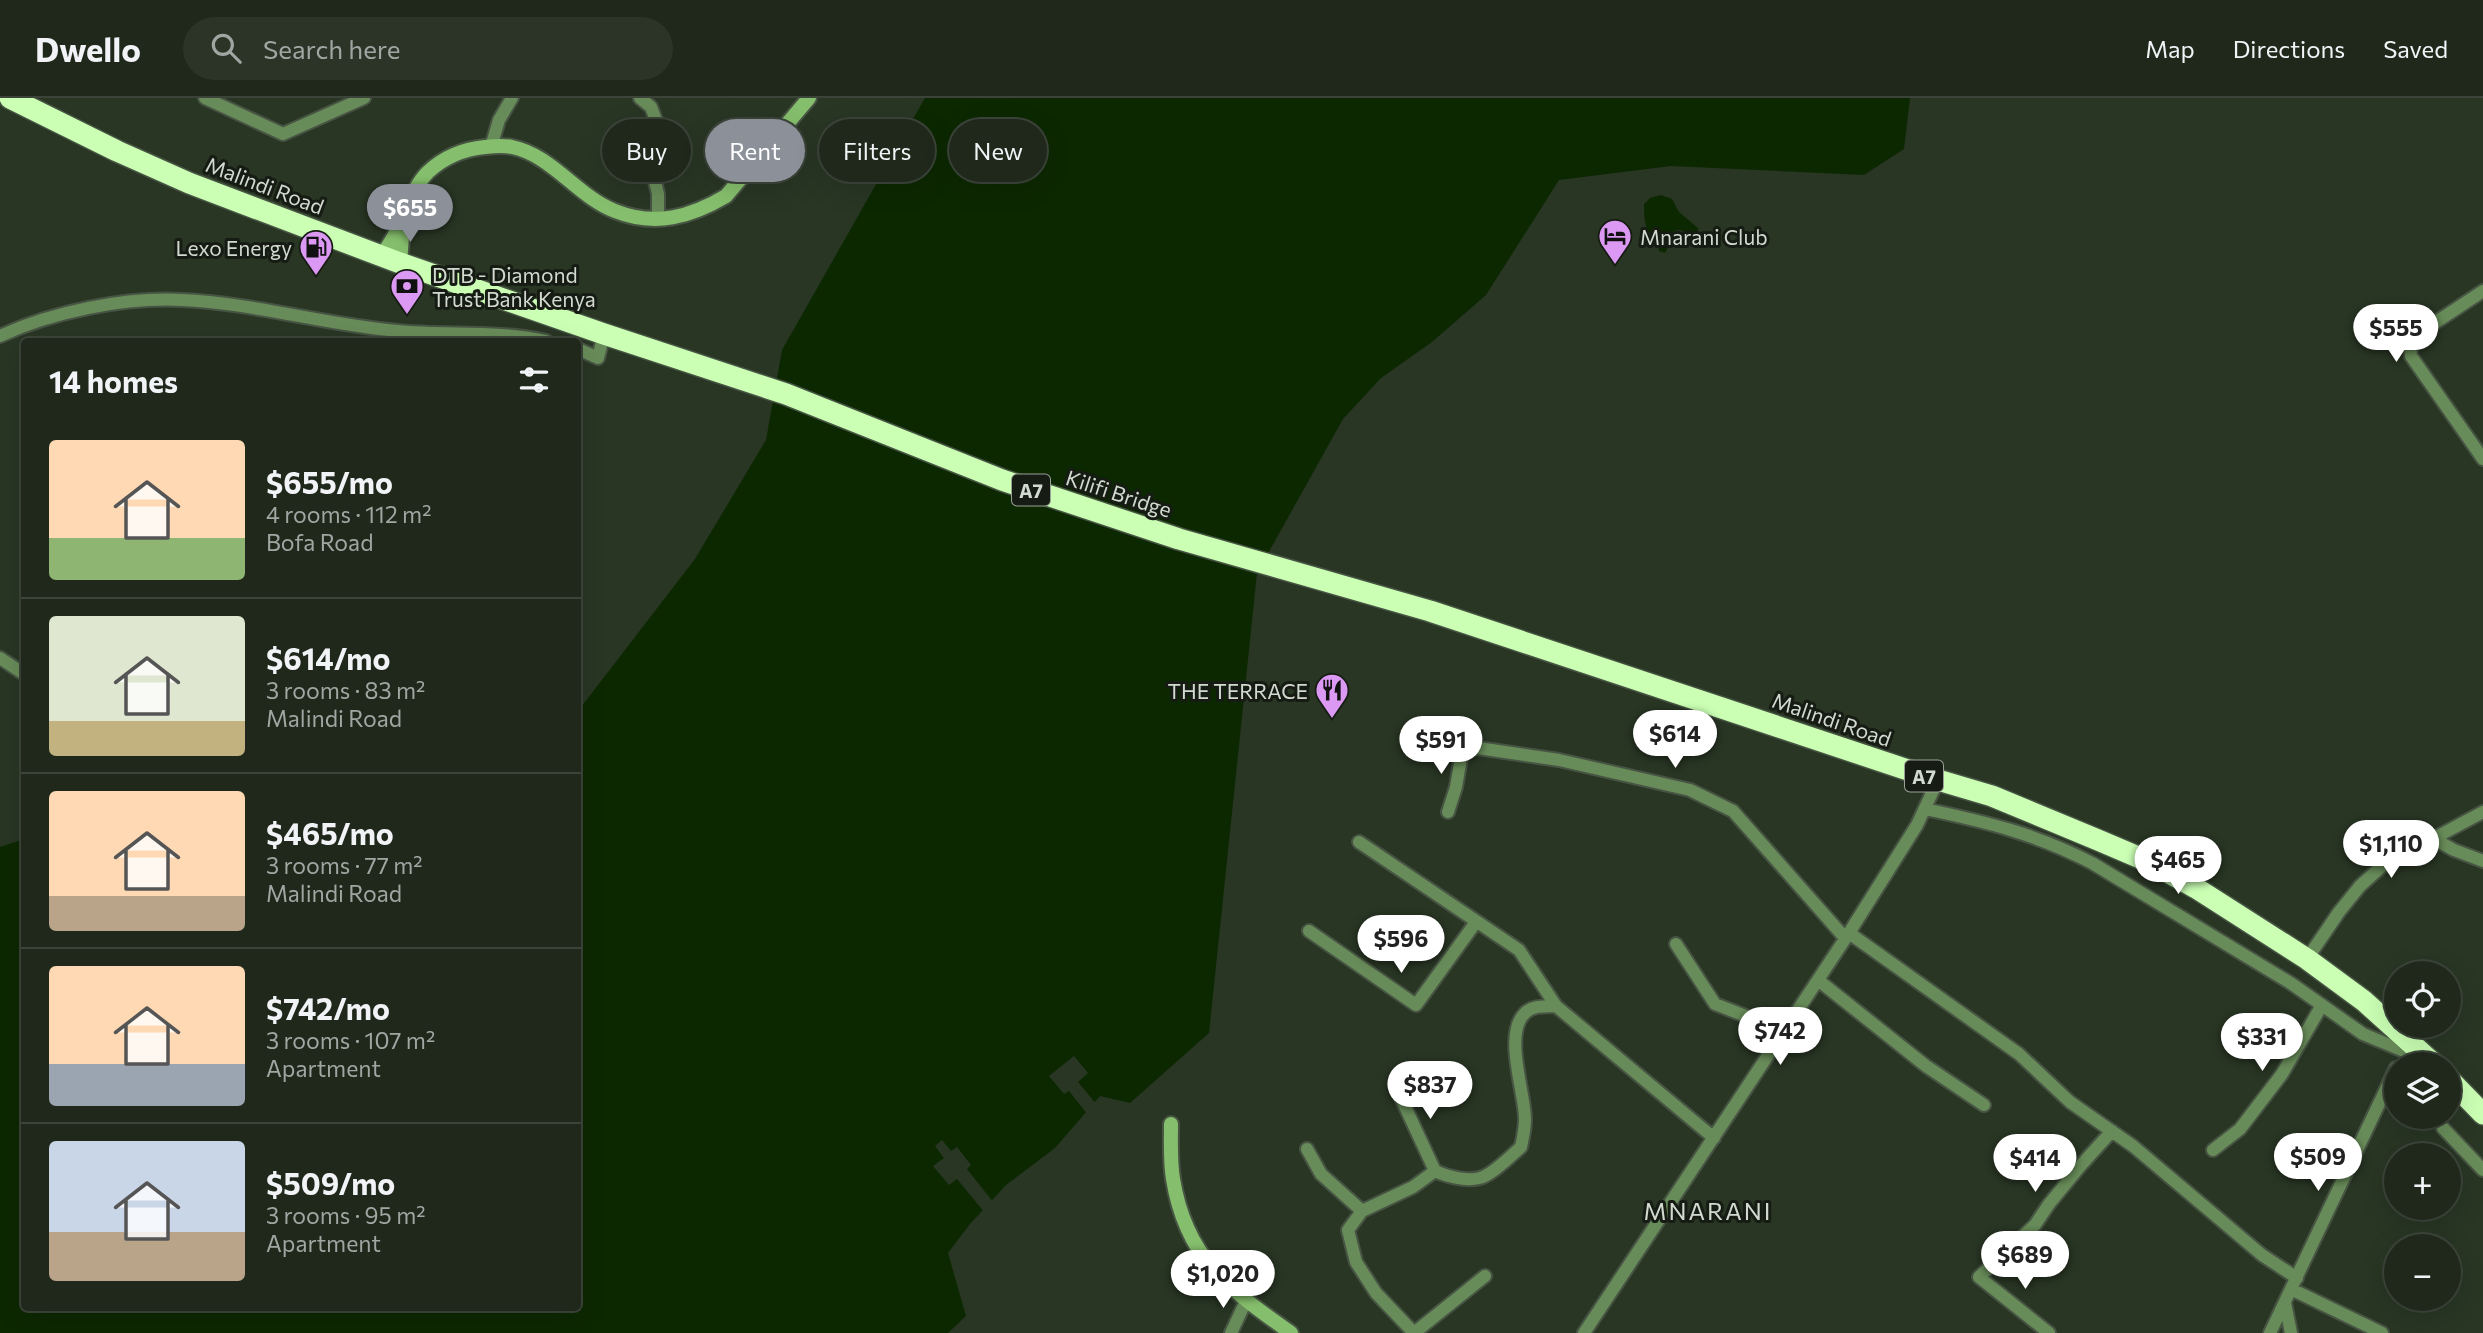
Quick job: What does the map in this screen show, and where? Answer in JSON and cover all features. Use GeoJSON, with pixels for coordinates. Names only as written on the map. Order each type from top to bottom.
{"type":"FeatureCollection","features":[{"type":"Feature","properties":{"kind":"highway","name":"Malindi Road"},"geometry":{"type":"LineString","coordinates":[[10,98],[189,183],[391,259],[709,369]]}},
{"type":"Feature","properties":{"kind":"highway","name":"Kilifi Bridge"},"geometry":{"type":"LineString","coordinates":[[709,369],[786,394],[1002,480],[1179,539],[1362,590]]}},
{"type":"Feature","properties":{"kind":"highway","name":"Malindi Road"},"geometry":{"type":"LineString","coordinates":[[1362,590],[1577,658],[1992,796],[2152,863],[2307,959],[2364,1001],[2406,1045],[2416,1052]]}},
{"type":"Feature","properties":{"kind":"highway"},"geometry":{"type":"LineString","coordinates":[[2461,1091],[2483,1114]]}},
{"type":"Feature","properties":{"kind":"street"},"geometry":{"type":"LineString","coordinates":[[205,98],[283,134],[364,98]]}},
{"type":"Feature","properties":{"kind":"street"},"geometry":{"type":"LineString","coordinates":[[491,147],[499,120],[512,98]]}},
{"type":"Feature","properties":{"kind":"street"},"geometry":{"type":"LineString","coordinates":[[640,98],[651,107],[656,120],[648,151],[658,194],[658,219]]}},
{"type":"Feature","properties":{"kind":"street"},"geometry":{"type":"LineString","coordinates":[[391,259],[404,215],[417,186],[427,173],[442,162],[468,149],[514,147],[562,175],[612,211],[639,218],[680,218],[709,206],[726,195],[809,98]]}},
{"type":"Feature","properties":{"kind":"street"},"geometry":{"type":"LineString","coordinates":[[2483,291],[2421,332],[2410,343],[2411,356],[2483,459]]}},
{"type":"Feature","properties":{"kind":"street"},"geometry":{"type":"LineString","coordinates":[[0,336],[17,328],[87,307],[180,300],[249,308],[351,326],[436,333],[487,333],[524,338]]}},
{"type":"Feature","properties":{"kind":"street"},"geometry":{"type":"LineString","coordinates":[[581,350],[598,358],[604,334]]}},
{"type":"Feature","properties":{"kind":"street"},"geometry":{"type":"LineString","coordinates":[[0,658],[21,672]]}},
{"type":"Feature","properties":{"kind":"street"},"geometry":{"type":"LineString","coordinates":[[1435,747],[1451,744],[1559,760],[1690,790],[1733,811],[1847,935],[2019,1054],[2070,1102],[2157,1164],[2294,1284],[2382,1333]]}},
{"type":"Feature","properties":{"kind":"street"},"geometry":{"type":"LineString","coordinates":[[1448,812],[1456,787],[1463,746]]}},
{"type":"Feature","properties":{"kind":"street"},"geometry":{"type":"LineString","coordinates":[[1584,1333],[1847,935],[1926,810],[1938,780]]}},
{"type":"Feature","properties":{"kind":"street"},"geometry":{"type":"LineString","coordinates":[[1926,810],[1995,824],[2061,847],[2292,984],[2363,1034],[2406,1045],[2403,1052]]}},
{"type":"Feature","properties":{"kind":"street"},"geometry":{"type":"LineString","coordinates":[[2307,959],[2360,886],[2382,866],[2483,812]]}},
{"type":"Feature","properties":{"kind":"street"},"geometry":{"type":"LineString","coordinates":[[2434,839],[2483,861]]}},
{"type":"Feature","properties":{"kind":"street"},"geometry":{"type":"LineString","coordinates":[[1359,842],[1519,950],[1556,1006],[1714,1138]]}},
{"type":"Feature","properties":{"kind":"street"},"geometry":{"type":"LineString","coordinates":[[1309,930],[1416,1005],[1476,922]]}},
{"type":"Feature","properties":{"kind":"street"},"geometry":{"type":"LineString","coordinates":[[1676,944],[1715,1004],[1784,1031]]}},
{"type":"Feature","properties":{"kind":"street"},"geometry":{"type":"LineString","coordinates":[[1818,980],[1926,1066],[1984,1105]]}},
{"type":"Feature","properties":{"kind":"street"},"geometry":{"type":"LineString","coordinates":[[2213,1150],[2240,1129],[2282,1074],[2322,1005]]}},
{"type":"Feature","properties":{"kind":"street"},"geometry":{"type":"LineString","coordinates":[[1395,1085],[1435,1171],[1447,1177],[1486,1176],[1521,1147],[1525,1120],[1516,1046],[1518,1022],[1524,1013],[1533,1007],[1556,1006]]}},
{"type":"Feature","properties":{"kind":"street"},"geometry":{"type":"LineString","coordinates":[[2270,1333],[2384,1094]]}},
{"type":"Feature","properties":{"kind":"street"},"geometry":{"type":"LineString","coordinates":[[1171,1124],[1172,1177],[1190,1236],[1216,1274],[1246,1301],[1291,1333]]}},
{"type":"Feature","properties":{"kind":"street"},"geometry":{"type":"LineString","coordinates":[[2444,1129],[2483,1170]]}},
{"type":"Feature","properties":{"kind":"street"},"geometry":{"type":"LineString","coordinates":[[2049,1333],[1979,1277],[2035,1225],[2065,1184],[2112,1131]]}},
{"type":"Feature","properties":{"kind":"street"},"geometry":{"type":"LineString","coordinates":[[1307,1149],[1321,1174],[1362,1211]]}},
{"type":"Feature","properties":{"kind":"street"},"geometry":{"type":"LineString","coordinates":[[1435,1171],[1413,1187],[1362,1211],[1348,1230],[1356,1262],[1376,1293],[1414,1333],[1485,1276]]}},
{"type":"Feature","properties":{"kind":"street"},"geometry":{"type":"LineString","coordinates":[[1231,1333],[1246,1301]]}},
{"type":"Feature","properties":{"kind":"street"},"geometry":{"type":"LineString","coordinates":[[2285,1303],[2291,1333]]}},
{"type":"Feature","properties":{"kind":"shaded area"},"geometry":{"type":"Polygon","coordinates":[[[925,98],[1910,98],[1904,149],[1864,175],[1671,166],[1559,180],[1486,295],[1432,342],[1381,378],[1343,419],[1257,573],[1209,1033],[1130,1103],[1100,1096],[1055,1148],[1006,1185],[970,1224],[948,1253],[966,1316],[948,1333],[0,1333],[0,847],[21,840],[21,1311],[581,1311],[581,707],[695,559],[766,440],[782,350],[877,182],[935,182],[935,119],[913,119],[925,98]]]}},
{"type":"Feature","properties":{"kind":"shaded area"},"geometry":{"type":"Polygon","coordinates":[[[1661,195],[1672,199],[1679,212],[1699,229],[1693,234],[1674,231],[1665,253],[1659,251],[1657,241],[1647,227],[1644,214],[1644,204],[1650,198],[1661,195]]]}},
{"type":"Feature","properties":{"kind":"pier"},"geometry":{"type":"Polygon","coordinates":[[[1074,1056],[1088,1073],[1078,1082],[1097,1105],[1088,1115],[1069,1091],[1064,1094],[1049,1076],[1074,1056]]]}},
{"type":"Feature","properties":{"kind":"pier"},"geometry":{"type":"Polygon","coordinates":[[[942,1140],[951,1151],[957,1147],[971,1165],[967,1169],[994,1203],[985,1213],[957,1179],[949,1185],[933,1166],[944,1158],[935,1146],[942,1140]]]}},
{"type":"Feature","properties":{"kind":"place","name":"Mnarani Club"},"geometry":{"type":"Point","coordinates":[1615,266]}},
{"type":"Feature","properties":{"kind":"place","name":"Lexo Energy"},"geometry":{"type":"Point","coordinates":[316,277]}},
{"type":"Feature","properties":{"kind":"place","name":"DTB - Diamond Trust Bank Kenya"},"geometry":{"type":"Point","coordinates":[407,316]}},
{"type":"Feature","properties":{"kind":"place","name":"THE TERRACE"},"geometry":{"type":"Point","coordinates":[1332,720]}},
{"type":"Feature","properties":{"kind":"district","name":"MNARANI"},"geometry":{"type":"Point","coordinates":[1708,1210]}}]}
